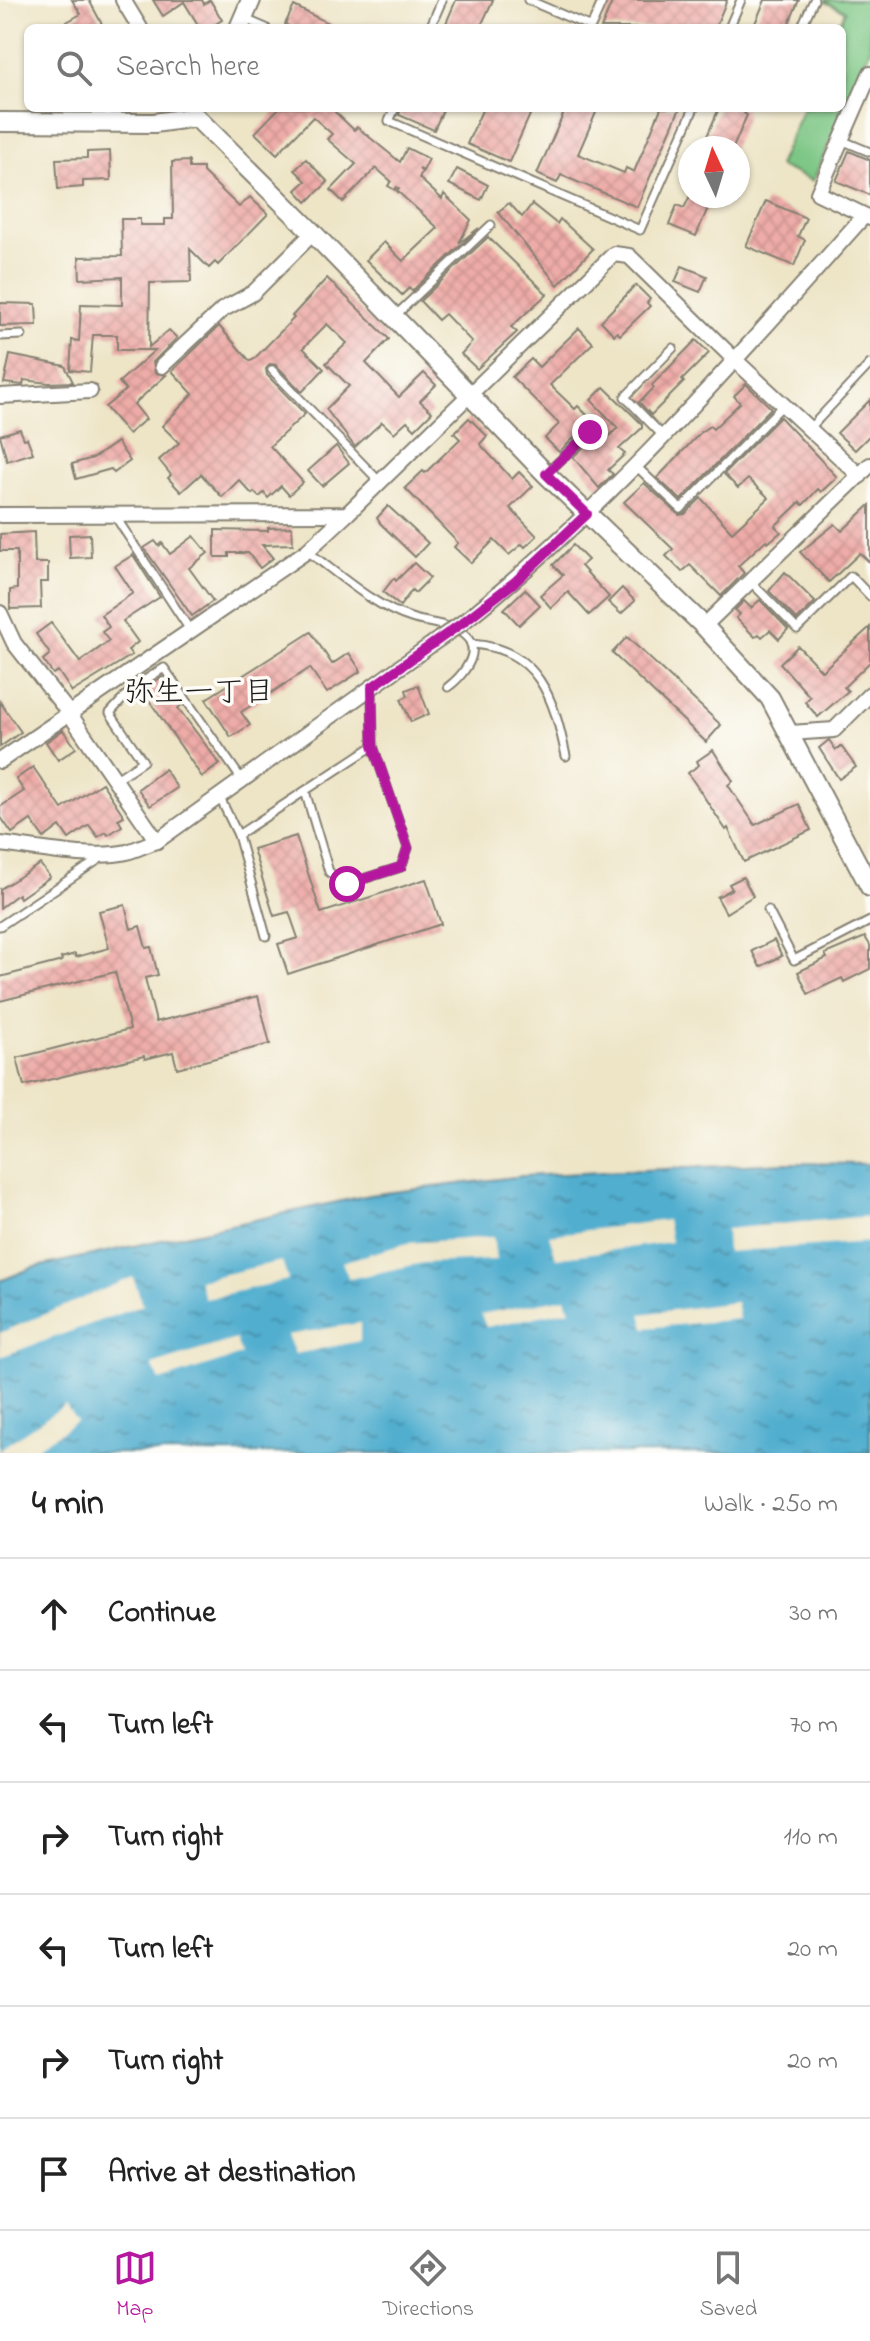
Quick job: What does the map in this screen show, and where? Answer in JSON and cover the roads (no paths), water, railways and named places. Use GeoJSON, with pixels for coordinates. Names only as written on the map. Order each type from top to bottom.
{"type":"FeatureCollection","features":[{"type":"Feature","properties":{"kind":"street"},"geometry":{"type":"LineString","coordinates":[[123,0],[138,24]]}},
{"type":"Feature","properties":{"kind":"street"},"geometry":{"type":"LineString","coordinates":[[241,23],[251,0]]}},
{"type":"Feature","properties":{"kind":"street"},"geometry":{"type":"LineString","coordinates":[[0,844],[64,852],[109,853],[125,852],[157,841],[516,581],[664,438],[867,217],[818,193],[870,74]]}},
{"type":"Feature","properties":{"kind":"street"},"geometry":{"type":"LineString","coordinates":[[0,122],[154,123],[192,112]]}},
{"type":"Feature","properties":{"kind":"street"},"geometry":{"type":"LineString","coordinates":[[197,112],[546,474],[704,626],[770,698],[870,887]]}},
{"type":"Feature","properties":{"kind":"street"},"geometry":{"type":"LineString","coordinates":[[162,366],[222,310],[253,293],[313,233]]}},
{"type":"Feature","properties":{"kind":"street"},"geometry":{"type":"LineString","coordinates":[[0,761],[307,551],[614,254],[629,256],[809,429],[865,470],[704,626]]}},
{"type":"Feature","properties":{"kind":"street"},"geometry":{"type":"LineString","coordinates":[[0,396],[90,391]]}},
{"type":"Feature","properties":{"kind":"street"},"geometry":{"type":"LineString","coordinates":[[0,515],[347,514]]}},
{"type":"Feature","properties":{"kind":"street"},"geometry":{"type":"LineString","coordinates":[[0,613],[14,643],[69,713],[157,841]]}},
{"type":"Feature","properties":{"kind":"street"},"geometry":{"type":"LineString","coordinates":[[0,652],[14,643]]}},
{"type":"Feature","properties":{"kind":"street"},"geometry":{"type":"LineString","coordinates":[[790,733],[834,730],[870,694]]}},
{"type":"Feature","properties":{"kind":"lane"},"geometry":{"type":"LineString","coordinates":[[432,24],[442,0]]}},
{"type":"Feature","properties":{"kind":"lane"},"geometry":{"type":"LineString","coordinates":[[528,0],[584,24]]}},
{"type":"Feature","properties":{"kind":"lane"},"geometry":{"type":"LineString","coordinates":[[592,24],[603,0]]}},
{"type":"Feature","properties":{"kind":"lane"},"geometry":{"type":"LineString","coordinates":[[731,24],[741,0]]}},
{"type":"Feature","properties":{"kind":"lane"},"geometry":{"type":"LineString","coordinates":[[803,24],[814,0]]}},
{"type":"Feature","properties":{"kind":"lane"},"geometry":{"type":"LineString","coordinates":[[393,112],[389,121],[640,230],[692,112]]}},
{"type":"Feature","properties":{"kind":"lane"},"geometry":{"type":"LineString","coordinates":[[841,140],[870,152]]}},
{"type":"Feature","properties":{"kind":"lane"},"geometry":{"type":"LineString","coordinates":[[394,317],[491,225]]}},
{"type":"Feature","properties":{"kind":"lane"},"geometry":{"type":"LineString","coordinates":[[0,336],[22,335]]}},
{"type":"Feature","properties":{"kind":"lane"},"geometry":{"type":"LineString","coordinates":[[664,438],[625,397],[673,348]]}},
{"type":"Feature","properties":{"kind":"lane"},"geometry":{"type":"LineString","coordinates":[[809,429],[870,364]]}},
{"type":"Feature","properties":{"kind":"lane"},"geometry":{"type":"LineString","coordinates":[[272,370],[380,482]]}},
{"type":"Feature","properties":{"kind":"lane"},"geometry":{"type":"LineString","coordinates":[[636,466],[681,509],[783,405]]}},
{"type":"Feature","properties":{"kind":"lane"},"geometry":{"type":"LineString","coordinates":[[546,474],[590,432]]}},
{"type":"Feature","properties":{"kind":"lane"},"geometry":{"type":"LineString","coordinates":[[115,516],[190,630]]}},
{"type":"Feature","properties":{"kind":"lane"},"geometry":{"type":"LineString","coordinates":[[307,551],[378,602],[410,618],[440,624],[467,637],[471,644],[470,661],[458,679],[448,687]]}},
{"type":"Feature","properties":{"kind":"lane"},"geometry":{"type":"LineString","coordinates":[[750,581],[797,629],[851,576],[870,596]]}},
{"type":"Feature","properties":{"kind":"lane"},"geometry":{"type":"LineString","coordinates":[[471,644],[508,651],[528,664],[546,689],[566,756]]}},
{"type":"Feature","properties":{"kind":"lane"},"geometry":{"type":"LineString","coordinates":[[115,780],[143,761],[110,713],[134,687],[164,668],[242,780]]}},
{"type":"Feature","properties":{"kind":"lane"},"geometry":{"type":"LineString","coordinates":[[305,791],[329,872],[347,884],[401,867],[408,848],[373,746],[372,687]]}},
{"type":"Feature","properties":{"kind":"lane"},"geometry":{"type":"LineString","coordinates":[[238,835],[373,746]]}},
{"type":"Feature","properties":{"kind":"lane"},"geometry":{"type":"LineString","coordinates":[[219,796],[238,835],[266,936]]}},
{"type":"Feature","properties":{"kind":"lane"},"geometry":{"type":"LineString","coordinates":[[0,926],[109,853]]}},
{"type":"Feature","properties":{"kind":"lane"},"geometry":{"type":"LineString","coordinates":[[768,910],[794,960],[870,921]]}},
{"type":"Feature","properties":{"kind":"water"},"geometry":{"type":"Polygon","coordinates":[[[784,1163],[870,1164],[870,1453],[0,1453],[0,1281],[32,1268],[369,1195],[522,1176],[784,1163]]]}},
{"type":"Feature","properties":{"kind":"district","name":"弥生一丁目"},"geometry":{"type":"Point","coordinates":[199,694]}}]}
